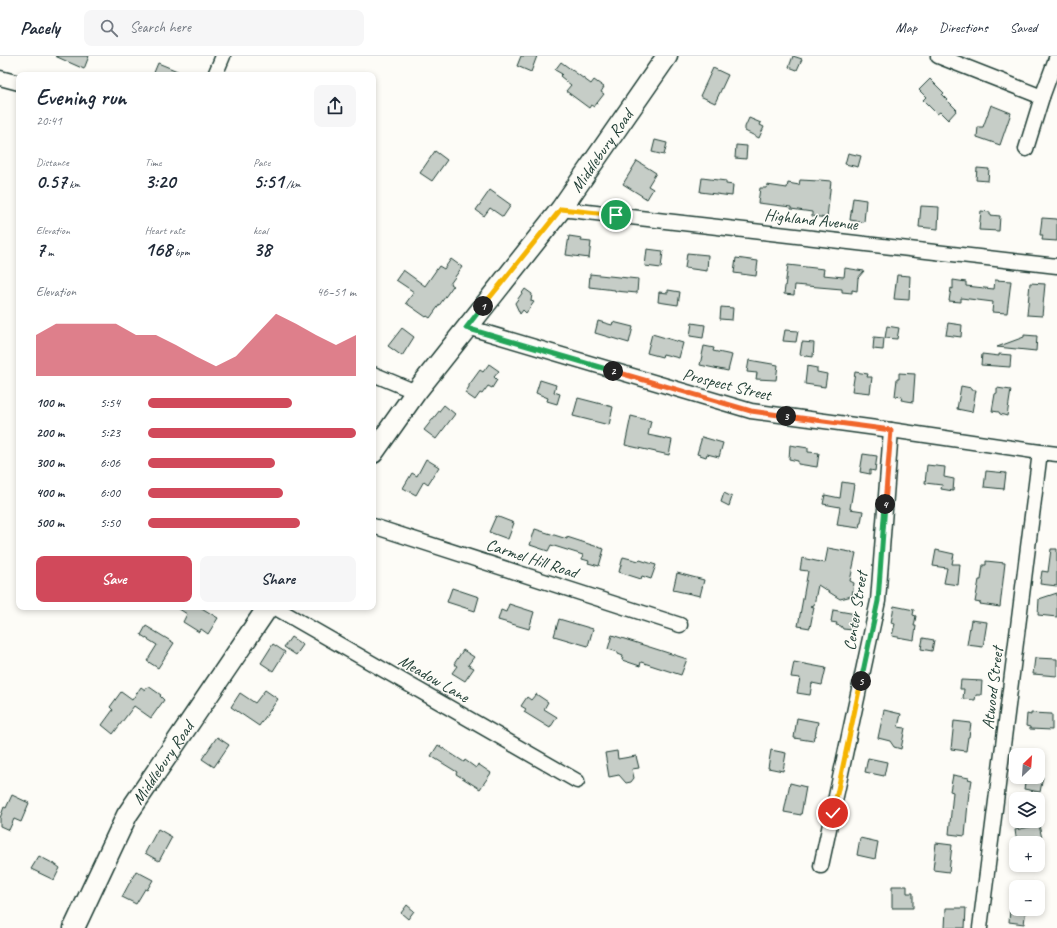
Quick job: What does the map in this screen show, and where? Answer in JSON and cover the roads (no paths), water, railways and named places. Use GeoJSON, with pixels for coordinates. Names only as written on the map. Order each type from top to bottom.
{"type":"FeatureCollection","features":[{"type":"Feature","properties":{"kind":"street"},"geometry":{"type":"LineString","coordinates":[[216,72],[223,56]]}},
{"type":"Feature","properties":{"kind":"street","name":"Middlebury Road"},"geometry":{"type":"LineString","coordinates":[[376,449],[416,392],[561,209],[667,56]]}},
{"type":"Feature","properties":{"kind":"street"},"geometry":{"type":"LineString","coordinates":[[938,56],[1042,97]]}},
{"type":"Feature","properties":{"kind":"street"},"geometry":{"type":"LineString","coordinates":[[1026,149],[1042,97],[1057,56]]}},
{"type":"Feature","properties":{"kind":"street"},"geometry":{"type":"LineString","coordinates":[[0,78],[16,82]]}},
{"type":"Feature","properties":{"kind":"street","name":"Highland Avenue"},"geometry":{"type":"LineString","coordinates":[[561,209],[1057,266]]}},
{"type":"Feature","properties":{"kind":"street","name":"Prospect Street"},"geometry":{"type":"LineString","coordinates":[[466,328],[751,411],[1057,454]]}},
{"type":"Feature","properties":{"kind":"street"},"geometry":{"type":"LineString","coordinates":[[376,375],[416,392]]}},
{"type":"Feature","properties":{"kind":"street","name":"Center Street"},"geometry":{"type":"LineString","coordinates":[[821,866],[878,601],[891,430]]}},
{"type":"Feature","properties":{"kind":"street","name":"Atwood Street"},"geometry":{"type":"LineString","coordinates":[[980,928],[1040,452]]}},
{"type":"Feature","properties":{"kind":"street","name":"Carmel Hill Road"},"geometry":{"type":"LineString","coordinates":[[376,527],[680,625]]}},
{"type":"Feature","properties":{"kind":"street","name":"Middlebury Road"},"geometry":{"type":"LineString","coordinates":[[74,928],[127,815],[266,610]]}},
{"type":"Feature","properties":{"kind":"street","name":"Meadow Lane"},"geometry":{"type":"LineString","coordinates":[[279,610],[577,781]]}}]}
